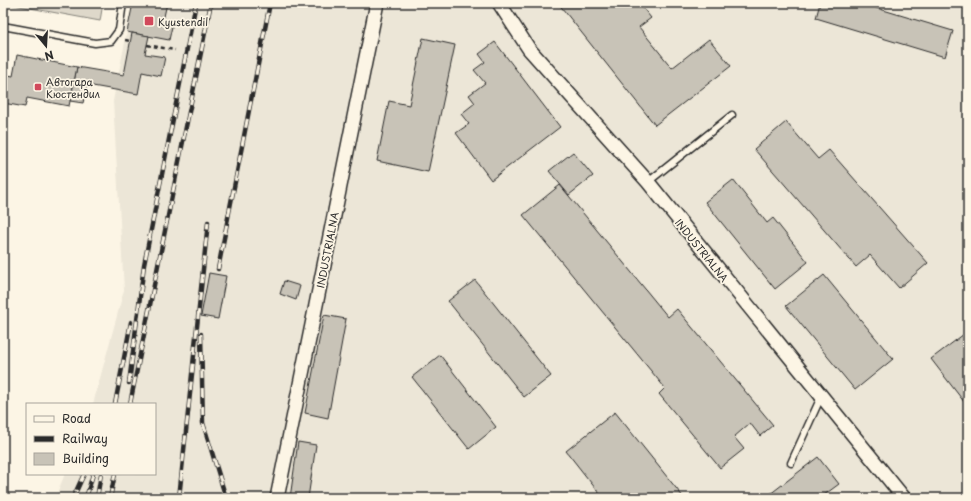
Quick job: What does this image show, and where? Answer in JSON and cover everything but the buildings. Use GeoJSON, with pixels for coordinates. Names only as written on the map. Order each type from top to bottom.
{"type":"FeatureCollection","features":[{"type":"Feature","properties":{"kind":"street","name":"INDUSTRIALNA"},"geometry":{"type":"LineString","coordinates":[[277,498],[377,3]]}},
{"type":"Feature","properties":{"kind":"street","name":"INDUSTRIALNA"},"geometry":{"type":"LineString","coordinates":[[499,3],[529,49],[648,182],[904,498]]}},
{"type":"Feature","properties":{"kind":"lane"},"geometry":{"type":"LineString","coordinates":[[3,26],[95,43],[111,41],[118,30],[123,3]]}},
{"type":"Feature","properties":{"kind":"lane"},"geometry":{"type":"LineString","coordinates":[[648,182],[732,115]]}},
{"type":"Feature","properties":{"kind":"lane"},"geometry":{"type":"LineString","coordinates":[[791,463],[821,397]]}},
{"type":"Feature","properties":{"kind":"path"},"geometry":{"type":"LineString","coordinates":[[147,45],[175,50]]}},
{"type":"Feature","properties":{"kind":"shaded area"},"geometry":{"type":"Polygon","coordinates":[[[3,3],[103,3],[100,21],[3,3]]]}},
{"type":"Feature","properties":{"kind":"shaded area"},"geometry":{"type":"Polygon","coordinates":[[[133,3],[968,3],[968,498],[55,498],[65,475],[156,475],[156,403],[93,403],[124,290],[113,101],[133,3]]]}},
{"type":"Feature","properties":{"kind":"railway"},"geometry":{"type":"LineString","coordinates":[[129,383],[144,265],[196,3]]}},
{"type":"Feature","properties":{"kind":"railway"},"geometry":{"type":"LineString","coordinates":[[130,403],[211,3]]}},
{"type":"Feature","properties":{"kind":"railway"},"geometry":{"type":"LineString","coordinates":[[218,269],[270,3]]}},
{"type":"Feature","properties":{"kind":"railway"},"geometry":{"type":"LineString","coordinates":[[179,498],[208,222]]}},
{"type":"Feature","properties":{"kind":"railway"},"geometry":{"type":"LineString","coordinates":[[115,403],[131,322]]}},
{"type":"Feature","properties":{"kind":"railway"},"geometry":{"type":"LineString","coordinates":[[201,334],[203,423],[226,498]]}},
{"type":"Feature","properties":{"kind":"railway"},"geometry":{"type":"LineString","coordinates":[[73,498],[84,475]]}},
{"type":"Feature","properties":{"kind":"railway"},"geometry":{"type":"LineString","coordinates":[[86,498],[93,475]]}},
{"type":"Feature","properties":{"kind":"railway"},"geometry":{"type":"LineString","coordinates":[[97,498],[101,475]]}},
{"type":"Feature","properties":{"kind":"railway"},"geometry":{"type":"LineString","coordinates":[[110,498],[115,475]]}},
{"type":"Feature","properties":{"kind":"place","name":"Kyustendil"},"geometry":{"type":"Point","coordinates":[149,21]}},
{"type":"Feature","properties":{"kind":"place","name":"Автогара Кюстендил"},"geometry":{"type":"Point","coordinates":[38,87]}}]}
